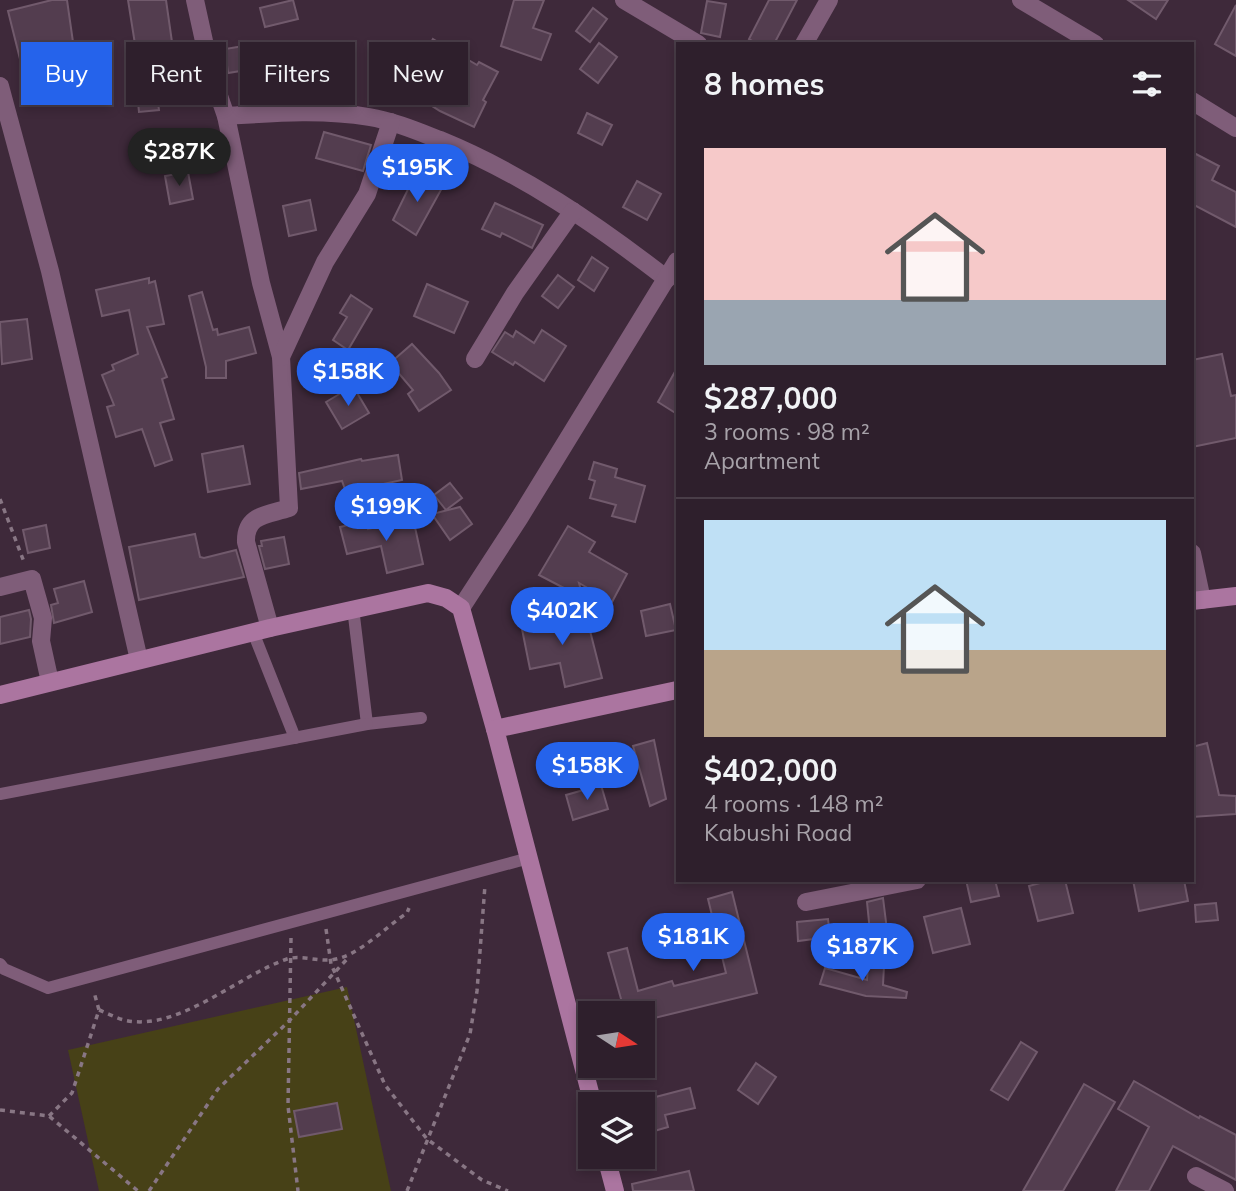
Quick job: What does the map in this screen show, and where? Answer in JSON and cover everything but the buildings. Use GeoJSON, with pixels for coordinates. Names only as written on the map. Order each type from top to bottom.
{"type":"FeatureCollection","features":[{"type":"Feature","properties":{"kind":"main road"},"geometry":{"type":"LineString","coordinates":[[0,695],[353,608],[428,593],[446,598],[461,608],[590,1092]]}},
{"type":"Feature","properties":{"kind":"main road"},"geometry":{"type":"LineString","coordinates":[[1197,601],[1236,596]]}},
{"type":"Feature","properties":{"kind":"main road"},"geometry":{"type":"LineString","coordinates":[[495,729],[676,690]]}},
{"type":"Feature","properties":{"kind":"main road"},"geometry":{"type":"LineString","coordinates":[[609,1169],[615,1191]]}},
{"type":"Feature","properties":{"kind":"street"},"geometry":{"type":"LineString","coordinates":[[195,0],[211,73],[226,116],[251,241],[281,357],[289,508],[254,519],[246,532],[261,630]]}},
{"type":"Feature","properties":{"kind":"street"},"geometry":{"type":"LineString","coordinates":[[624,0],[695,42]]}},
{"type":"Feature","properties":{"kind":"street"},"geometry":{"type":"LineString","coordinates":[[805,42],[829,0]]}},
{"type":"Feature","properties":{"kind":"street"},"geometry":{"type":"LineString","coordinates":[[1021,0],[1091,42]]}},
{"type":"Feature","properties":{"kind":"street"},"geometry":{"type":"LineString","coordinates":[[0,86],[59,307],[139,660]]}},
{"type":"Feature","properties":{"kind":"street"},"geometry":{"type":"LineString","coordinates":[[1194,102],[1236,128]]}},
{"type":"Feature","properties":{"kind":"street"},"geometry":{"type":"LineString","coordinates":[[226,116],[335,113],[391,122],[469,152],[512,174],[616,239],[667,279]]}},
{"type":"Feature","properties":{"kind":"street"},"geometry":{"type":"LineString","coordinates":[[281,357],[325,262],[367,194],[391,122]]}},
{"type":"Feature","properties":{"kind":"street"},"geometry":{"type":"LineString","coordinates":[[475,359],[514,293],[573,211]]}},
{"type":"Feature","properties":{"kind":"street"},"geometry":{"type":"LineString","coordinates":[[461,608],[676,263]]}},
{"type":"Feature","properties":{"kind":"street"},"geometry":{"type":"LineString","coordinates":[[1194,572],[1197,601]]}},
{"type":"Feature","properties":{"kind":"street"},"geometry":{"type":"LineString","coordinates":[[0,586],[32,579],[43,618],[41,641],[50,682]]}},
{"type":"Feature","properties":{"kind":"street"},"geometry":{"type":"LineString","coordinates":[[806,902],[907,882]]}},
{"type":"Feature","properties":{"kind":"street"},"geometry":{"type":"LineString","coordinates":[[1196,1176],[1225,1191]]}},
{"type":"Feature","properties":{"kind":"lane"},"geometry":{"type":"LineString","coordinates":[[353,608],[367,724]]}},
{"type":"Feature","properties":{"kind":"lane"},"geometry":{"type":"LineString","coordinates":[[261,630],[295,738]]}},
{"type":"Feature","properties":{"kind":"lane"},"geometry":{"type":"LineString","coordinates":[[0,794],[367,724],[421,718]]}},
{"type":"Feature","properties":{"kind":"lane"},"geometry":{"type":"LineString","coordinates":[[0,964],[4,969],[48,988],[529,858]]}},
{"type":"Feature","properties":{"kind":"path"},"geometry":{"type":"LineString","coordinates":[[0,499],[18,550],[32,579]]}},
{"type":"Feature","properties":{"kind":"path"},"geometry":{"type":"LineString","coordinates":[[407,1191],[470,1034],[477,991],[486,869]]}},
{"type":"Feature","properties":{"kind":"path"},"geometry":{"type":"LineString","coordinates":[[149,1191],[218,1089],[289,1021],[350,955],[407,913],[418,888]]}},
{"type":"Feature","properties":{"kind":"path"},"geometry":{"type":"LineString","coordinates":[[324,913],[330,960],[385,1085],[427,1139],[482,1180],[508,1191]]}},
{"type":"Feature","properties":{"kind":"path"},"geometry":{"type":"LineString","coordinates":[[291,922],[288,1106],[298,1191]]}},
{"type":"Feature","properties":{"kind":"path"},"geometry":{"type":"LineString","coordinates":[[99,1010],[125,1021],[155,1021],[214,999],[270,966],[290,958],[330,960],[350,955]]}},
{"type":"Feature","properties":{"kind":"path"},"geometry":{"type":"LineString","coordinates":[[49,1116],[72,1093],[99,1010],[89,977]]}},
{"type":"Feature","properties":{"kind":"path"},"geometry":{"type":"LineString","coordinates":[[0,1110],[49,1116],[138,1191]]}},
{"type":"Feature","properties":{"kind":"shaded area"},"geometry":{"type":"Polygon","coordinates":[[[347,987],[391,1191],[99,1191],[68,1050],[347,987]]]}}]}
